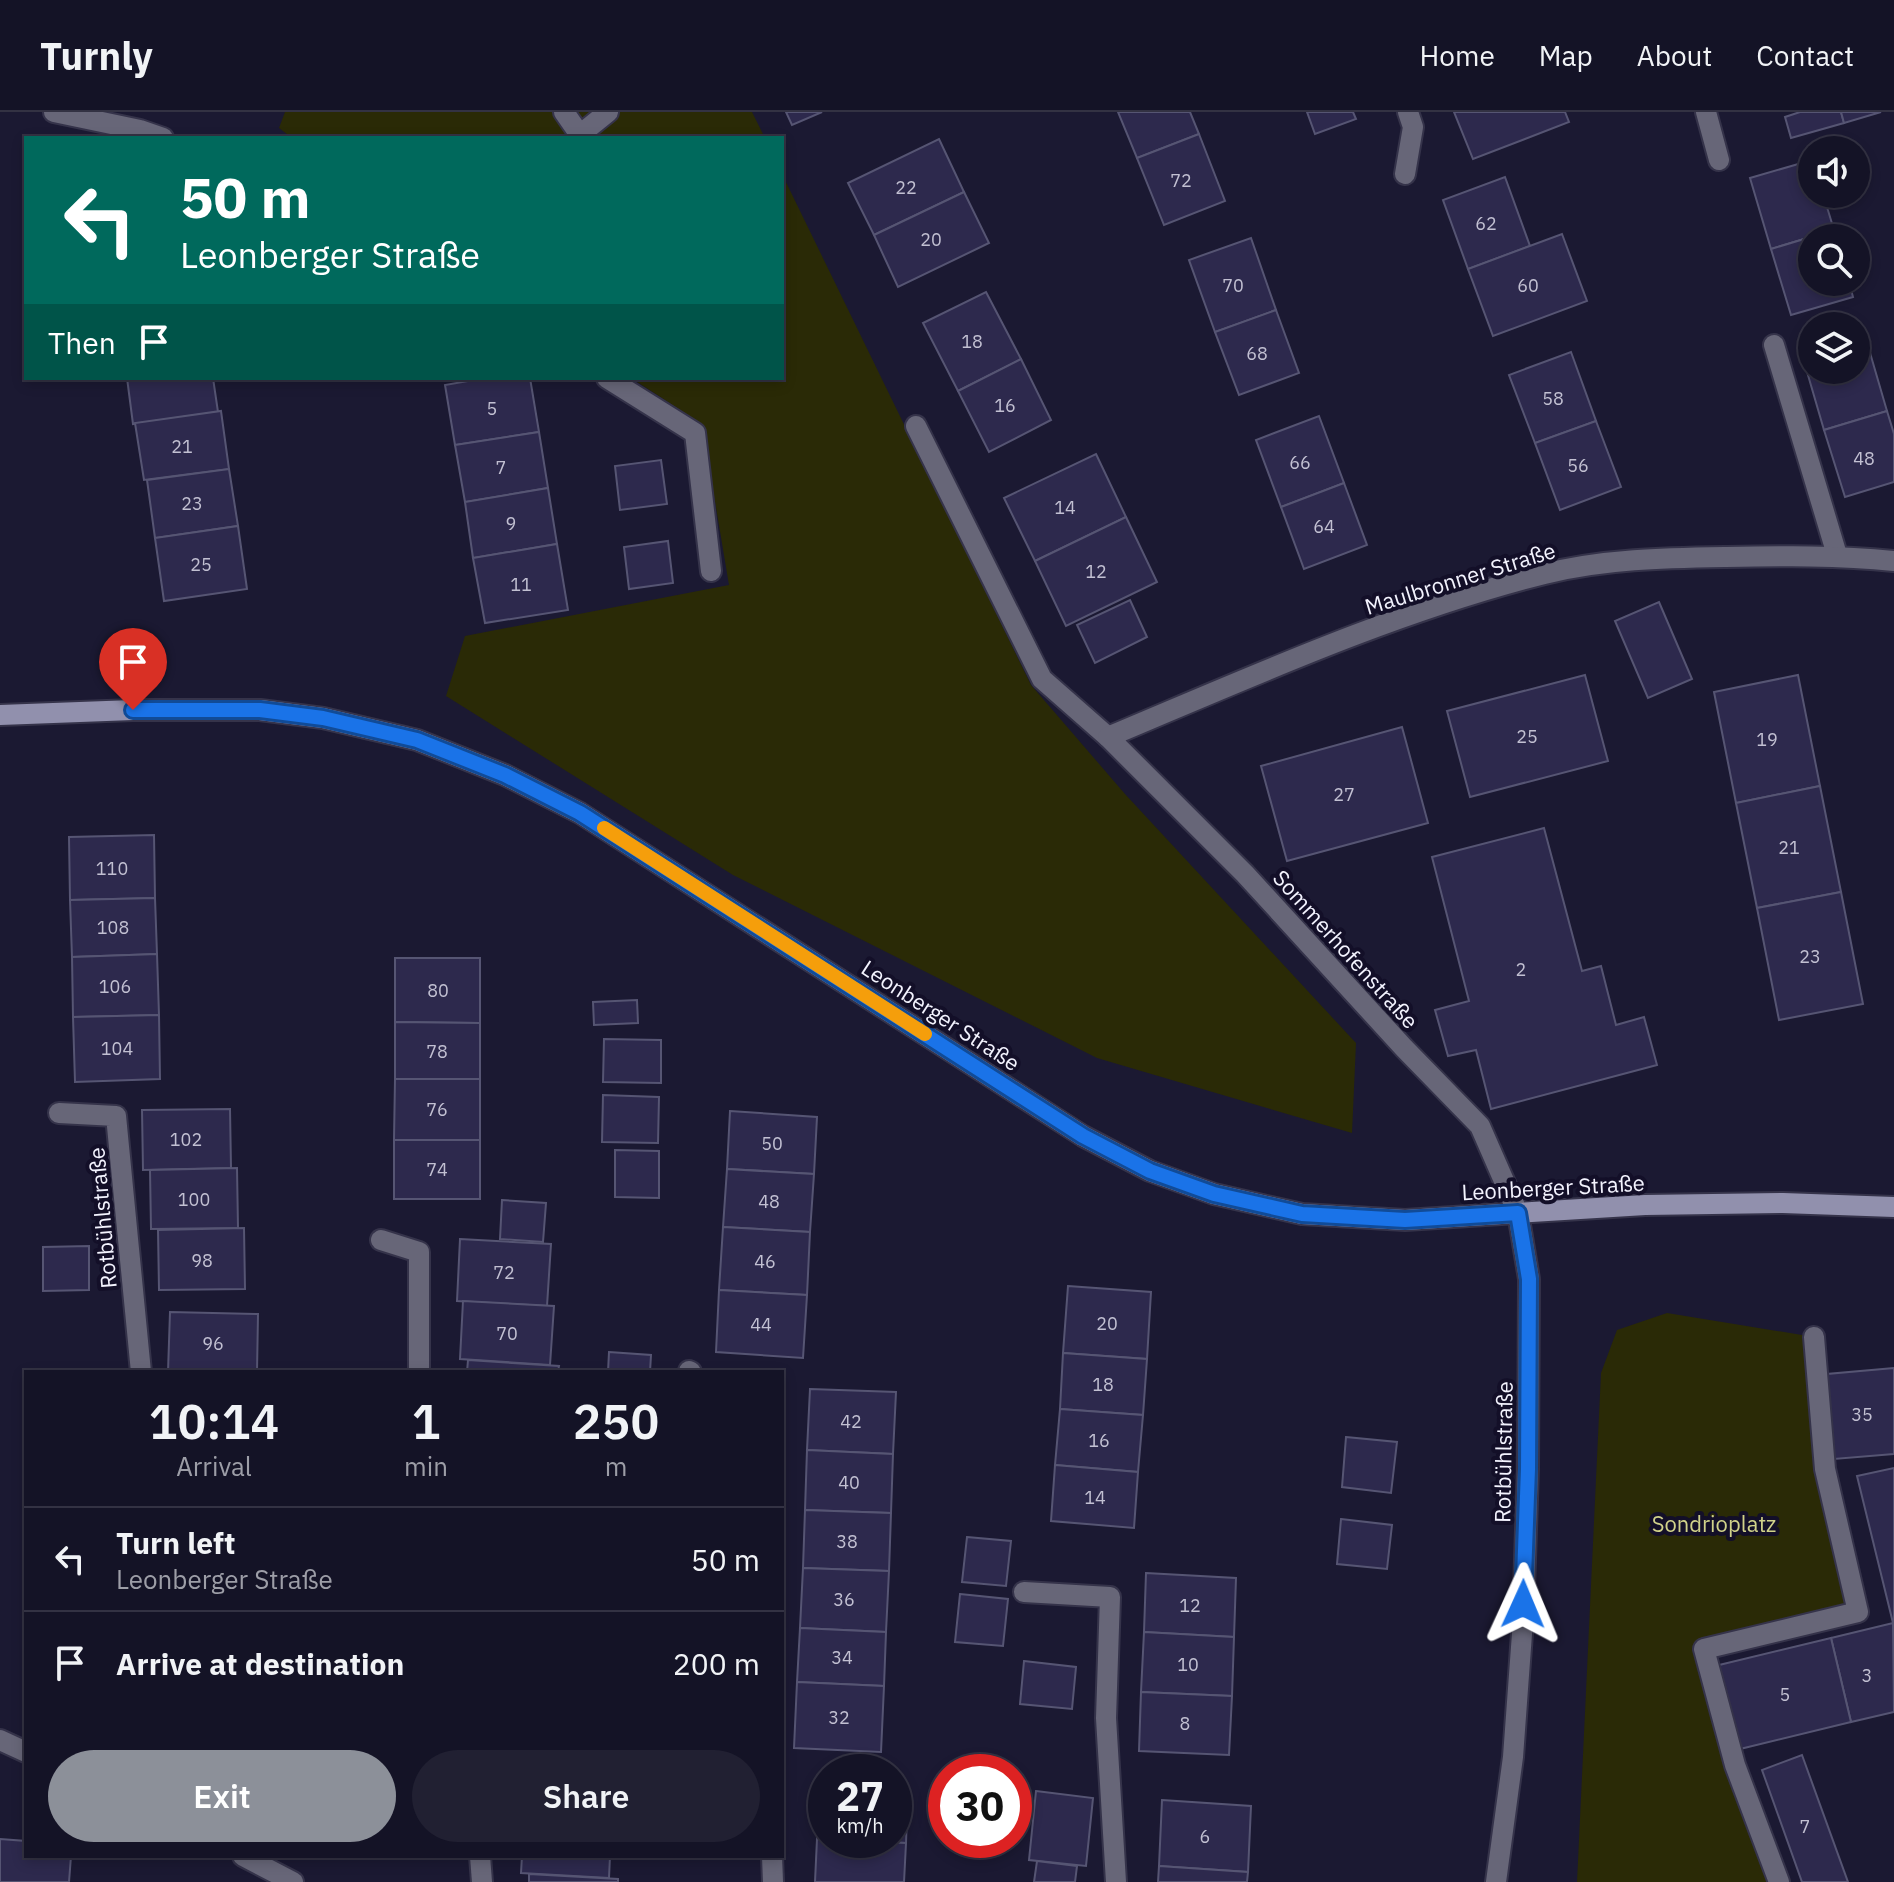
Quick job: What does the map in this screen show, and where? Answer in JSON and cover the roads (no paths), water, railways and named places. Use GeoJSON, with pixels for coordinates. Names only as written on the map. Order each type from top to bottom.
{"type":"FeatureCollection","features":[{"type":"Feature","properties":{"kind":"main road","name":"Leonberger Straße"},"geometry":{"type":"LineString","coordinates":[[0,715],[133,710],[260,710],[323,718],[417,740],[505,775],[580,813],[1083,1136],[1150,1171],[1214,1194],[1302,1214],[1405,1220],[1645,1205],[1783,1203],[1894,1207]]}},
{"type":"Feature","properties":{"kind":"street"},"geometry":{"type":"LineString","coordinates":[[54,112],[157,136]]}},
{"type":"Feature","properties":{"kind":"street"},"geometry":{"type":"LineString","coordinates":[[564,112],[578,136],[608,112]]}},
{"type":"Feature","properties":{"kind":"street"},"geometry":{"type":"LineString","coordinates":[[1405,174],[1413,127],[1408,112]]}},
{"type":"Feature","properties":{"kind":"street"},"geometry":{"type":"LineString","coordinates":[[1706,112],[1719,160]]}},
{"type":"Feature","properties":{"kind":"street"},"geometry":{"type":"LineString","coordinates":[[1774,345],[1837,555]]}},
{"type":"Feature","properties":{"kind":"street"},"geometry":{"type":"LineString","coordinates":[[610,380],[695,433],[711,571]]}},
{"type":"Feature","properties":{"kind":"street","name":"Sommerhofenstraße"},"geometry":{"type":"LineString","coordinates":[[916,426],[1042,679],[1108,737],[1245,874],[1480,1126],[1518,1213]]}},
{"type":"Feature","properties":{"kind":"street","name":"Maulbronner Straße"},"geometry":{"type":"LineString","coordinates":[[1108,737],[1380,626],[1546,573],[1629,561],[1837,555],[1894,561]]}},
{"type":"Feature","properties":{"kind":"street","name":"Rotbühlstraße"},"geometry":{"type":"LineString","coordinates":[[59,1113],[116,1116],[141,1370]]}},
{"type":"Feature","properties":{"kind":"street","name":"Rotbühlstraße"},"geometry":{"type":"LineString","coordinates":[[1496,1882],[1513,1757],[1521,1664],[1528,1469],[1529,1279],[1518,1213]]}},
{"type":"Feature","properties":{"kind":"street"},"geometry":{"type":"LineString","coordinates":[[381,1240],[419,1252],[419,1370]]}},
{"type":"Feature","properties":{"kind":"street"},"geometry":{"type":"LineString","coordinates":[[1779,1882],[1735,1765],[1704,1649],[1858,1612],[1825,1469],[1814,1337]]}},
{"type":"Feature","properties":{"kind":"street"},"geometry":{"type":"LineString","coordinates":[[1024,1592],[1110,1597],[1106,1718],[1116,1882]]}},
{"type":"Feature","properties":{"kind":"street"},"geometry":{"type":"LineString","coordinates":[[0,1740],[24,1751]]}},
{"type":"Feature","properties":{"kind":"street"},"geometry":{"type":"LineString","coordinates":[[247,1858],[293,1882]]}},
{"type":"Feature","properties":{"kind":"street"},"geometry":{"type":"LineString","coordinates":[[480,1858],[482,1882]]}},
{"type":"Feature","properties":{"kind":"street"},"geometry":{"type":"LineString","coordinates":[[772,1858],[773,1882]]}},
{"type":"Feature","properties":{"kind":"park label","name":"Sondrioplatz"},"geometry":{"type":"Point","coordinates":[1714,1523]}}]}
